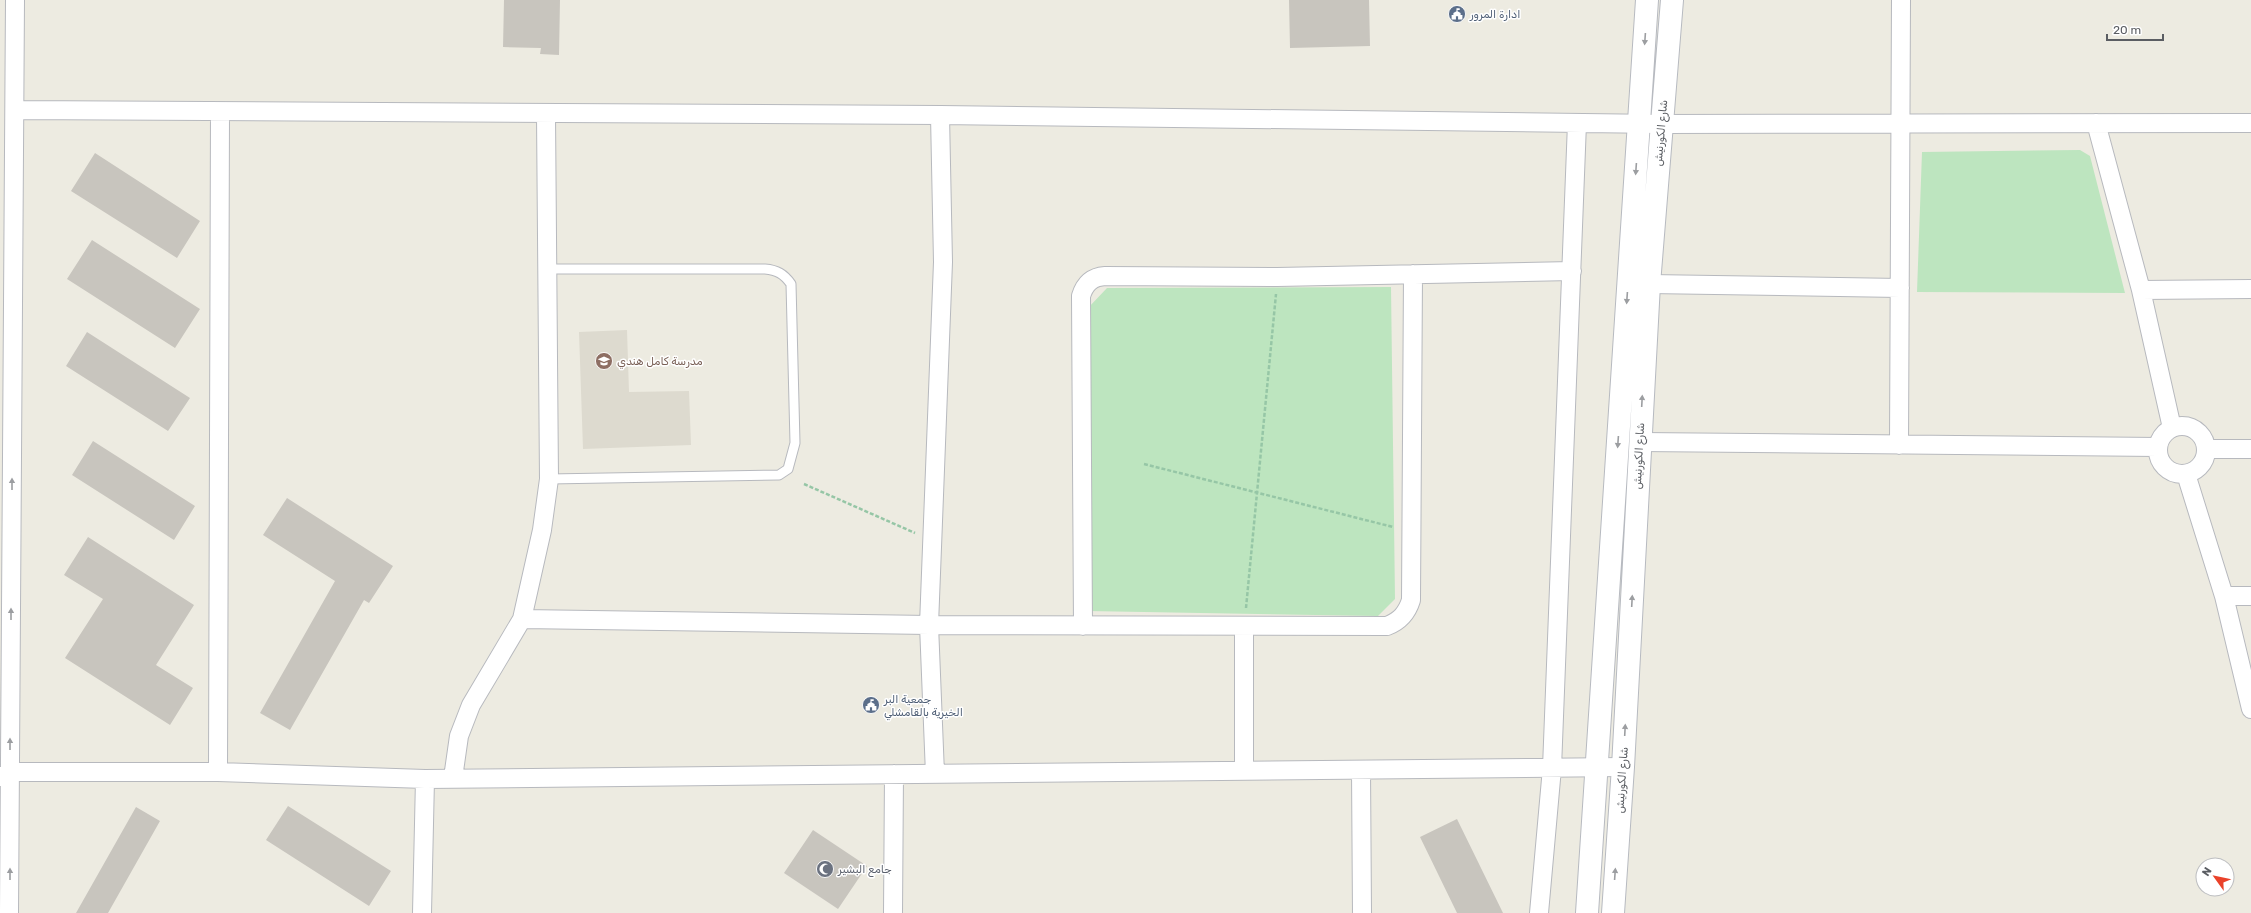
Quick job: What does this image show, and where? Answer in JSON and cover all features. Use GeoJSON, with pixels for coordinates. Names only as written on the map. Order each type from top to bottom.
{"type":"FeatureCollection","features":[{"type":"Feature","properties":{"kind":"street"},"geometry":{"type":"LineString","coordinates":[[9,913],[3,771],[15,110],[15,0]]}},
{"type":"Feature","properties":{"kind":"street","name":"شارع الكورنيش"},"geometry":{"type":"LineString","coordinates":[[1587,913],[1647,0]]}},
{"type":"Feature","properties":{"kind":"street","name":"شارع الكورنيش"},"geometry":{"type":"LineString","coordinates":[[1613,913],[1623,767],[1649,284],[1672,0]]}},
{"type":"Feature","properties":{"kind":"street"},"geometry":{"type":"LineString","coordinates":[[1899,445],[1901,0]]}},
{"type":"Feature","properties":{"kind":"street"},"geometry":{"type":"LineString","coordinates":[[15,110],[546,115],[940,115],[1639,124],[2251,123]]}},
{"type":"Feature","properties":{"kind":"street"},"geometry":{"type":"LineString","coordinates":[[218,772],[220,112]]}},
{"type":"Feature","properties":{"kind":"street"},"geometry":{"type":"LineString","coordinates":[[453,778],[459,736],[470,705],[522,619],[542,530],[549,479],[546,115]]}},
{"type":"Feature","properties":{"kind":"street"},"geometry":{"type":"LineString","coordinates":[[935,774],[930,625],[943,262],[940,115]]}},
{"type":"Feature","properties":{"kind":"street"},"geometry":{"type":"LineString","coordinates":[[1540,913],[1552,768],[1577,123]]}},
{"type":"Feature","properties":{"kind":"street"},"geometry":{"type":"LineString","coordinates":[[2096,123],[2141,290],[2172,428]]}},
{"type":"Feature","properties":{"kind":"street"},"geometry":{"type":"LineString","coordinates":[[1083,626],[1081,296],[1083,289],[1092,279],[1105,276],[1278,277],[1572,271]]}},
{"type":"Feature","properties":{"kind":"street"},"geometry":{"type":"LineString","coordinates":[[522,619],[1083,626],[1387,626],[1394,624],[1406,613],[1411,600],[1413,274]]}},
{"type":"Feature","properties":{"kind":"street"},"geometry":{"type":"LineString","coordinates":[[1649,284],[1900,288]]}},
{"type":"Feature","properties":{"kind":"street"},"geometry":{"type":"LineString","coordinates":[[2141,290],[2251,289]]}},
{"type":"Feature","properties":{"kind":"street"},"geometry":{"type":"LineString","coordinates":[[2187,426],[2195,429],[2204,441],[2206,448],[2202,464],[2197,469],[2186,474],[2174,473],[2167,470],[2158,456],[2160,440],[2172,428],[2187,426]]}},
{"type":"Feature","properties":{"kind":"street"},"geometry":{"type":"LineString","coordinates":[[1640,442],[2158,448]]}},
{"type":"Feature","properties":{"kind":"street"},"geometry":{"type":"LineString","coordinates":[[2206,448],[2251,448]]}},
{"type":"Feature","properties":{"kind":"street"},"geometry":{"type":"LineString","coordinates":[[2186,474],[2224,596],[2251,709]]}},
{"type":"Feature","properties":{"kind":"street"},"geometry":{"type":"LineString","coordinates":[[2224,596],[2251,596]]}},
{"type":"Feature","properties":{"kind":"street"},"geometry":{"type":"LineString","coordinates":[[1244,626],[1244,771]]}},
{"type":"Feature","properties":{"kind":"street"},"geometry":{"type":"LineString","coordinates":[[3,771],[218,772],[426,779],[1623,767]]}},
{"type":"Feature","properties":{"kind":"street"},"geometry":{"type":"LineString","coordinates":[[1361,770],[1362,913]]}},
{"type":"Feature","properties":{"kind":"street"},"geometry":{"type":"LineString","coordinates":[[894,774],[894,913]]}},
{"type":"Feature","properties":{"kind":"street"},"geometry":{"type":"LineString","coordinates":[[422,913],[426,779]]}},
{"type":"Feature","properties":{"kind":"lane"},"geometry":{"type":"LineString","coordinates":[[547,269],[765,269],[776,270],[786,276],[791,284],[795,443],[788,469],[779,475],[549,479]]}},
{"type":"Feature","properties":{"kind":"path"},"geometry":{"type":"LineString","coordinates":[[1244,626],[1278,277]]}},
{"type":"Feature","properties":{"kind":"path"},"geometry":{"type":"LineString","coordinates":[[1144,464],[1256,491],[1411,532]]}},
{"type":"Feature","properties":{"kind":"path"},"geometry":{"type":"LineString","coordinates":[[804,484],[933,540]]}},
{"type":"Feature","properties":{"kind":"shaded area","name":"مدرسة كامل هندي"},"geometry":{"type":"Polygon","coordinates":[[[627,330],[629,392],[689,391],[691,445],[583,449],[579,332],[627,330]]]}},
{"type":"Feature","properties":{"kind":"green space"},"geometry":{"type":"Polygon","coordinates":[[[2080,150],[2090,156],[2125,293],[1917,292],[1922,152],[2080,150]]]}},
{"type":"Feature","properties":{"kind":"green space"},"geometry":{"type":"Polygon","coordinates":[[[1391,287],[1395,599],[1378,616],[1087,611],[1088,308],[1107,288],[1391,287]]]}},
{"type":"Feature","properties":{"kind":"building"},"geometry":{"type":"Polygon","coordinates":[[[504,0],[560,0],[559,55],[540,54],[541,48],[503,47],[504,0]]]}},
{"type":"Feature","properties":{"kind":"building"},"geometry":{"type":"Polygon","coordinates":[[[1289,0],[1369,0],[1370,46],[1290,48],[1289,0]]]}},
{"type":"Feature","properties":{"kind":"building"},"geometry":{"type":"Polygon","coordinates":[[[95,153],[200,221],[177,258],[71,191],[95,153]]]}},
{"type":"Feature","properties":{"kind":"building"},"geometry":{"type":"Polygon","coordinates":[[[92,240],[200,309],[175,348],[67,279],[92,240]]]}},
{"type":"Feature","properties":{"kind":"building"},"geometry":{"type":"Polygon","coordinates":[[[87,332],[190,398],[168,431],[66,366],[87,332]]]}},
{"type":"Feature","properties":{"kind":"building"},"geometry":{"type":"Polygon","coordinates":[[[93,441],[195,506],[174,540],[72,475],[93,441]]]}},
{"type":"Feature","properties":{"kind":"building"},"geometry":{"type":"Polygon","coordinates":[[[287,498],[393,566],[369,603],[364,600],[290,730],[260,713],[335,581],[263,535],[287,498]]]}},
{"type":"Feature","properties":{"kind":"building"},"geometry":{"type":"Polygon","coordinates":[[[88,537],[194,605],[156,665],[193,688],[170,725],[65,658],[103,599],[64,575],[88,537]]]}},
{"type":"Feature","properties":{"kind":"building"},"geometry":{"type":"Polygon","coordinates":[[[288,806],[391,871],[369,906],[266,840],[288,806]]]}},
{"type":"Feature","properties":{"kind":"building"},"geometry":{"type":"Polygon","coordinates":[[[136,807],[160,821],[108,913],[76,913],[136,807]]]}},
{"type":"Feature","properties":{"kind":"building"},"geometry":{"type":"Polygon","coordinates":[[[1457,819],[1503,913],[1457,913],[1420,837],[1457,819]]]}},
{"type":"Feature","properties":{"kind":"building","name":"جامع البشير"},"geometry":{"type":"Polygon","coordinates":[[[813,830],[867,866],[838,909],[784,873],[813,830]]]}},
{"type":"Feature","properties":{"kind":"place","name":"ادارة المرور"},"geometry":{"type":"Point","coordinates":[1457,14]}},
{"type":"Feature","properties":{"kind":"place","name":"مدرسة كامل هندي"},"geometry":{"type":"Point","coordinates":[604,361]}},
{"type":"Feature","properties":{"kind":"place","name":"جمعية البر الخيرية بالقامشلي"},"geometry":{"type":"Point","coordinates":[871,705]}},
{"type":"Feature","properties":{"kind":"place","name":"جامع البشير"},"geometry":{"type":"Point","coordinates":[825,869]}}]}
